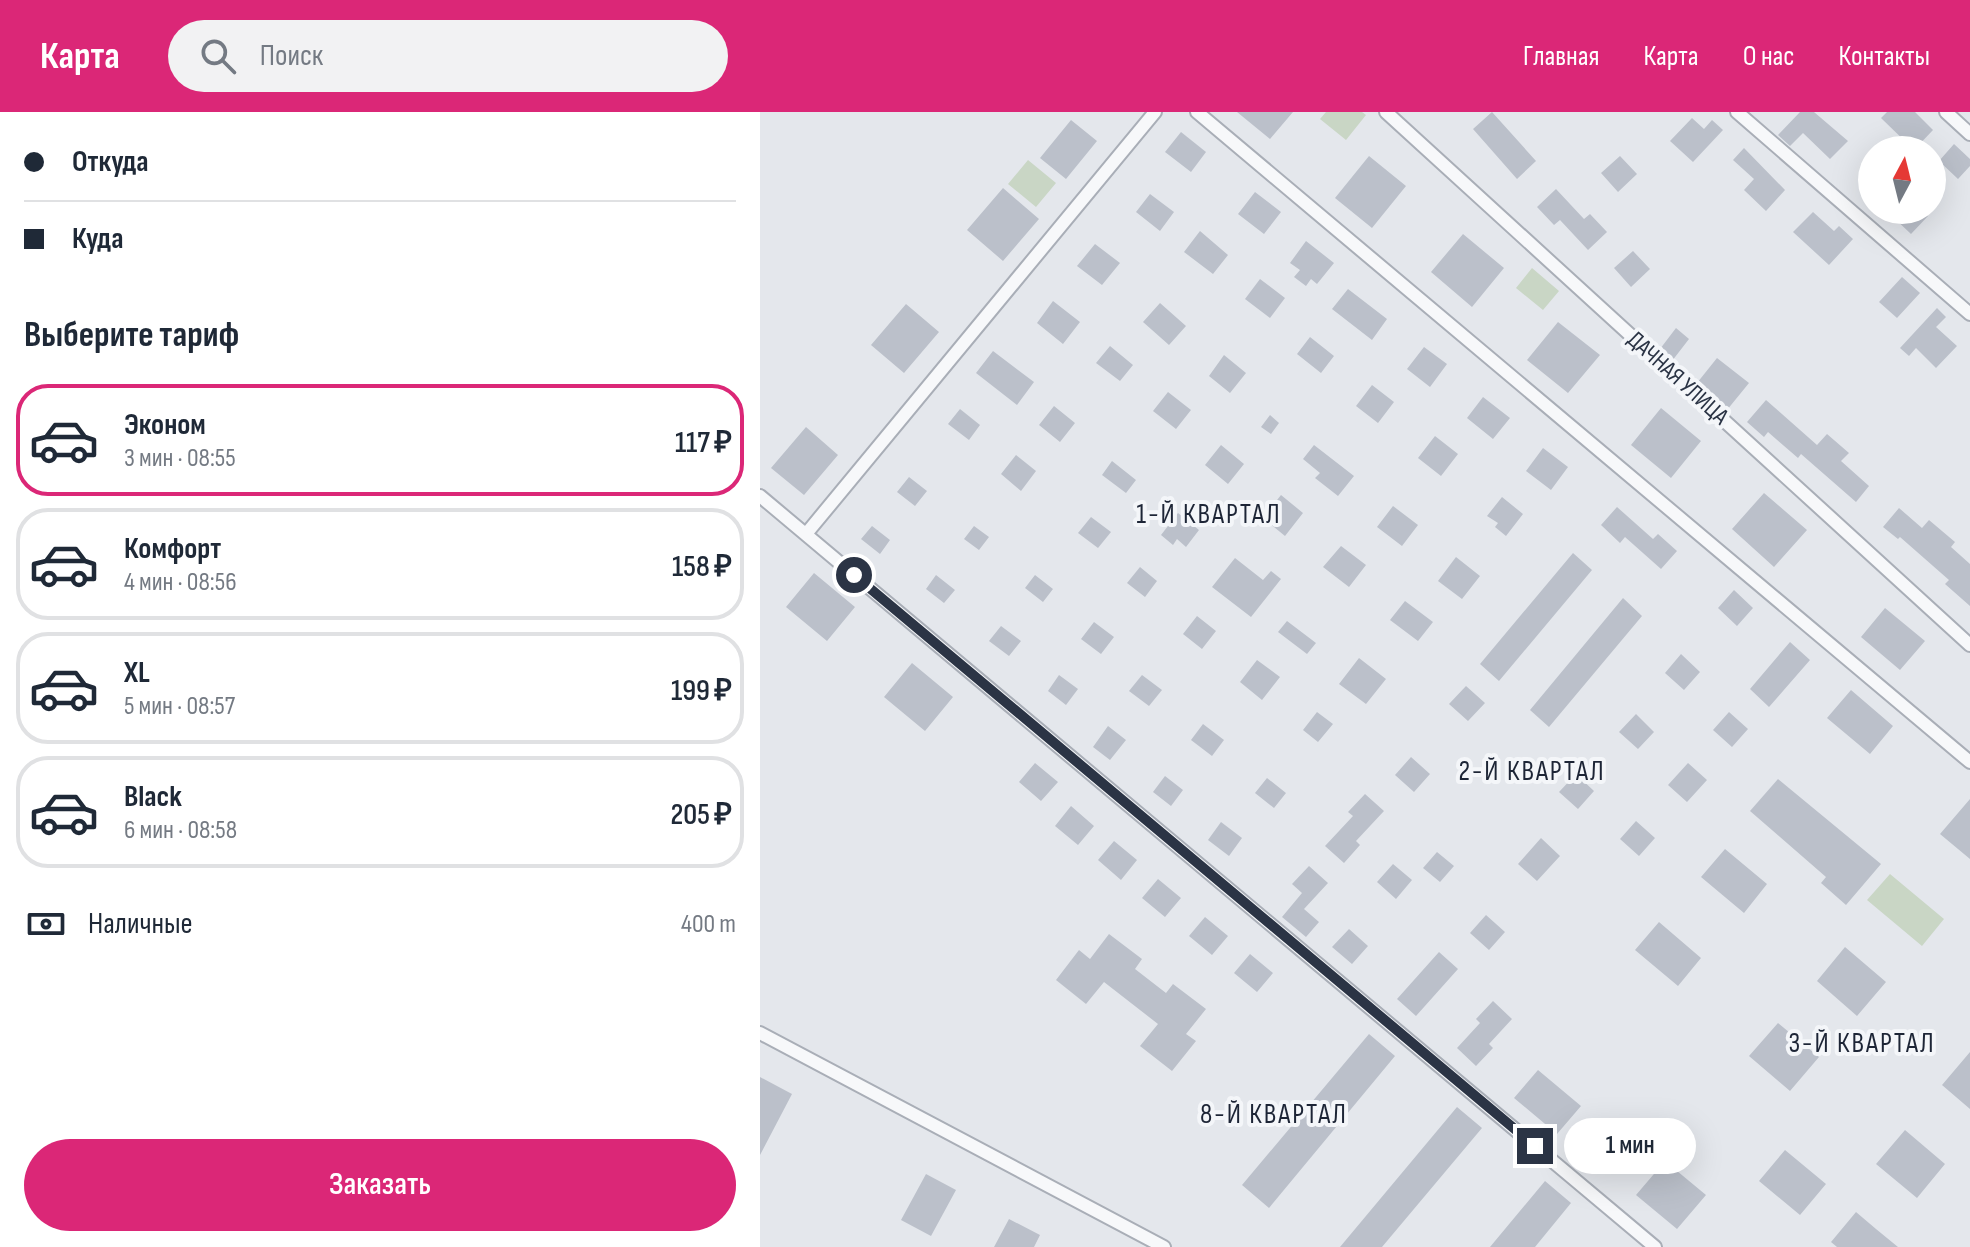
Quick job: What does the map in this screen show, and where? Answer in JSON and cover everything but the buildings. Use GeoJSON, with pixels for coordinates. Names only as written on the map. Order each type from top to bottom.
{"type":"FeatureCollection","features":[{"type":"Feature","properties":{"kind":"street"},"geometry":{"type":"LineString","coordinates":[[806,534],[1155,112]]}},
{"type":"Feature","properties":{"kind":"street"},"geometry":{"type":"LineString","coordinates":[[1197,112],[1970,762]]}},
{"type":"Feature","properties":{"kind":"street","name":"ДАЧНАЯ УЛИЦА"},"geometry":{"type":"LineString","coordinates":[[1386,112],[1970,645]]}},
{"type":"Feature","properties":{"kind":"street"},"geometry":{"type":"LineString","coordinates":[[1737,112],[1970,314]]}},
{"type":"Feature","properties":{"kind":"street"},"geometry":{"type":"LineString","coordinates":[[1946,112],[1970,134]]}},
{"type":"Feature","properties":{"kind":"street"},"geometry":{"type":"LineString","coordinates":[[760,496],[1655,1247]]}},
{"type":"Feature","properties":{"kind":"street"},"geometry":{"type":"LineString","coordinates":[[760,1033],[1164,1247]]}},
{"type":"Feature","properties":{"kind":"green space"},"geometry":{"type":"Polygon","coordinates":[[[1326,112],[1362,112],[1366,115],[1346,140],[1320,119],[1326,112]]]}},
{"type":"Feature","properties":{"kind":"green space"},"geometry":{"type":"Polygon","coordinates":[[[1028,160],[1056,183],[1036,207],[1008,184],[1028,160]]]}},
{"type":"Feature","properties":{"kind":"green space"},"geometry":{"type":"Polygon","coordinates":[[[1532,268],[1559,291],[1543,310],[1516,288],[1532,268]]]}},
{"type":"Feature","properties":{"kind":"green space"},"geometry":{"type":"Polygon","coordinates":[[[1890,874],[1944,919],[1922,946],[1867,900],[1890,874]]]}},
{"type":"Feature","properties":{"kind":"district","name":"1-Й КВАРТАЛ"},"geometry":{"type":"Point","coordinates":[1209,514]}},
{"type":"Feature","properties":{"kind":"district","name":"2-Й КВАРТАЛ"},"geometry":{"type":"Point","coordinates":[1532,771]}},
{"type":"Feature","properties":{"kind":"district","name":"3-Й КВАРТАЛ"},"geometry":{"type":"Point","coordinates":[1862,1043]}},
{"type":"Feature","properties":{"kind":"district","name":"8-Й КВАРТАЛ"},"geometry":{"type":"Point","coordinates":[1274,1114]}},
{"type":"Feature","properties":{"kind":"route"},"geometry":{"type":"LineString","coordinates":[[854,575],[1535,1146]]}}]}
